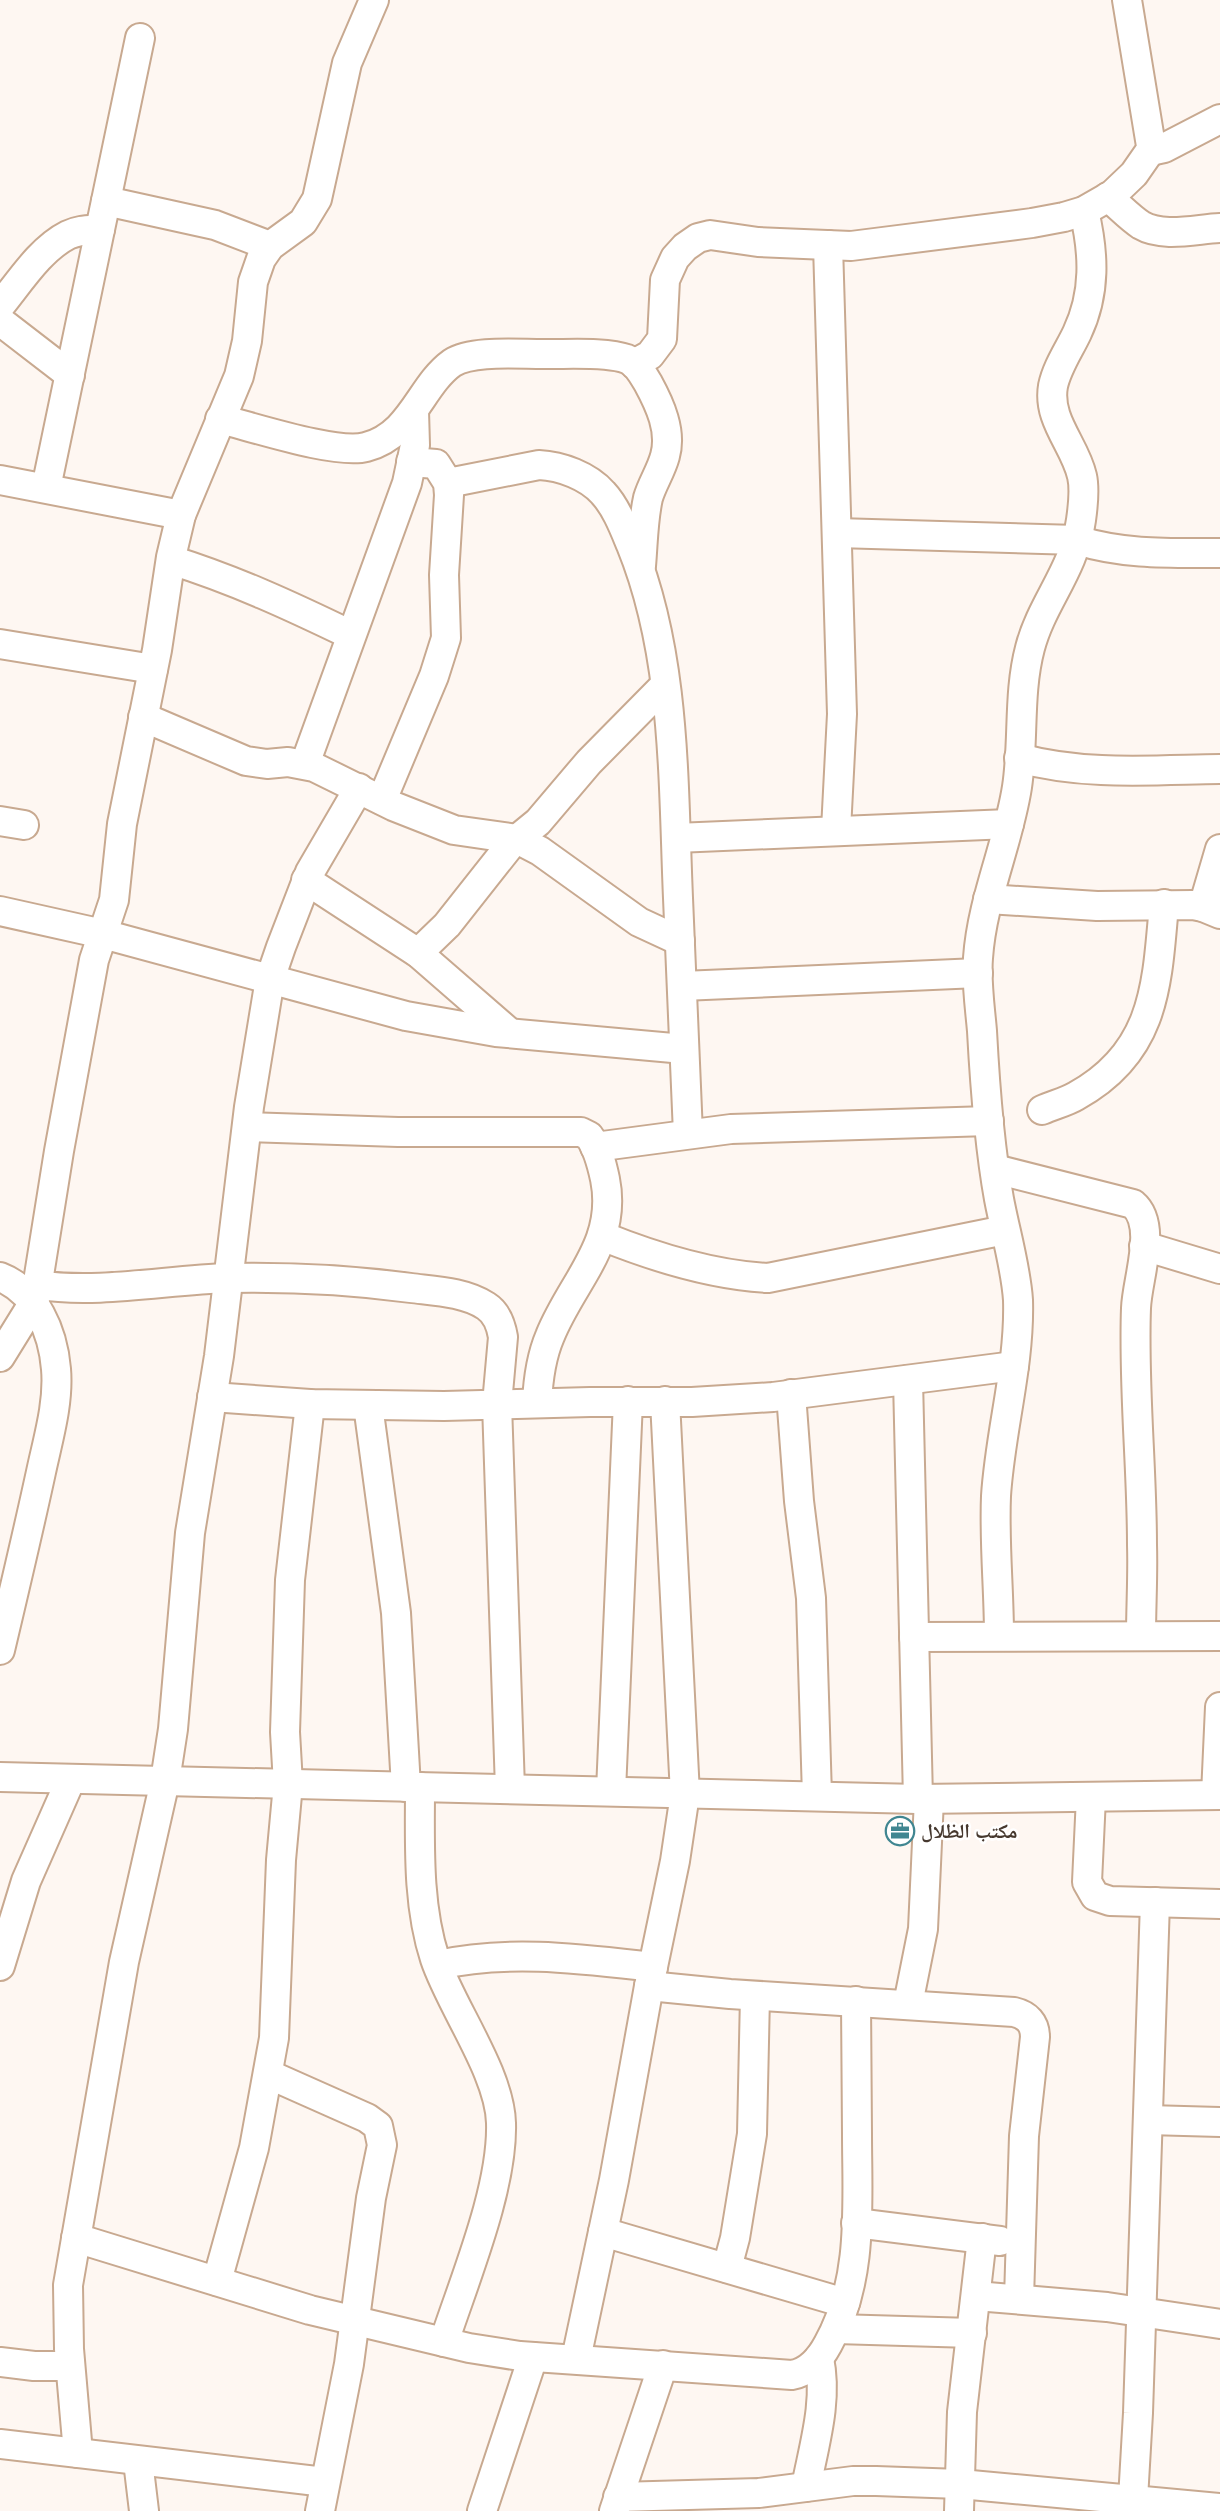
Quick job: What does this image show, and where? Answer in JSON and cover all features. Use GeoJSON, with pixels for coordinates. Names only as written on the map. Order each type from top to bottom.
{"type":"FeatureCollection","features":[{"type":"Feature","properties":{"kind":"street"},"geometry":{"type":"LineString","coordinates":[[0,1357],[36,1293],[94,960],[114,900],[122,825],[181,515],[239,376],[247,341],[253,282],[261,259],[270,246],[303,222],[317,200],[347,63],[374,0]]}},
{"type":"Feature","properties":{"kind":"street"},"geometry":{"type":"LineString","coordinates":[[634,364],[650,355],[662,339],[665,280],[675,258],[692,241],[710,235],[758,242],[851,246],[1021,225],[1084,211],[1108,197],[1134,174],[1150,151],[1149,128],[1126,0]]}},
{"type":"Feature","properties":{"kind":"street"},"geometry":{"type":"LineString","coordinates":[[46,488],[140,38]]}},
{"type":"Feature","properties":{"kind":"street"},"geometry":{"type":"LineString","coordinates":[[1150,151],[1164,148],[1220,119]]}},
{"type":"Feature","properties":{"kind":"street"},"geometry":{"type":"LineString","coordinates":[[1108,197],[1150,229],[1166,231],[1220,228]]}},
{"type":"Feature","properties":{"kind":"street"},"geometry":{"type":"LineString","coordinates":[[106,201],[214,225],[270,246]]}},
{"type":"Feature","properties":{"kind":"street"},"geometry":{"type":"LineString","coordinates":[[999,1636],[996,1497],[1014,1366],[1018,1299],[995,1169],[978,973],[982,920],[1018,786],[1024,674],[1030,644],[1066,572],[1077,540],[1083,495],[1082,474],[1058,422],[1052,399],[1053,385],[1059,367],[1079,330],[1090,294],[1093,269],[1084,211]]}},
{"type":"Feature","properties":{"kind":"street"},"geometry":{"type":"LineString","coordinates":[[0,306],[31,268],[57,242],[69,235],[100,229]]}},
{"type":"Feature","properties":{"kind":"street"},"geometry":{"type":"LineString","coordinates":[[828,245],[842,714],[836,830]]}},
{"type":"Feature","properties":{"kind":"street"},"geometry":{"type":"LineString","coordinates":[[0,321],[69,375]]}},
{"type":"Feature","properties":{"kind":"street"},"geometry":{"type":"LineString","coordinates":[[220,419],[331,447],[357,449],[382,440],[400,427],[447,367],[454,362],[472,356],[573,354],[619,358],[634,364],[659,405],[667,444],[666,455],[648,498],[641,568]]}},
{"type":"Feature","properties":{"kind":"street"},"geometry":{"type":"LineString","coordinates":[[305,764],[407,483],[415,445],[414,411]]}},
{"type":"Feature","properties":{"kind":"street"},"geometry":{"type":"LineString","coordinates":[[78,2454],[70,2366],[68,2285],[124,1962],[165,1781],[173,1729],[190,1533],[212,1397],[247,1127],[270,979],[306,880],[326,840],[370,794],[434,676],[446,638],[444,575],[448,483],[436,464],[411,462]]}},
{"type":"Feature","properties":{"kind":"street"},"geometry":{"type":"LineString","coordinates":[[448,483],[539,465],[552,465],[568,470],[595,485],[603,493],[625,529],[641,568],[656,627],[670,725],[688,1134]]}},
{"type":"Feature","properties":{"kind":"street"},"geometry":{"type":"LineString","coordinates":[[0,480],[181,515]]}},
{"type":"Feature","properties":{"kind":"street"},"geometry":{"type":"LineString","coordinates":[[837,533],[1077,540],[1105,549],[1134,552],[1220,553]]}},
{"type":"Feature","properties":{"kind":"street"},"geometry":{"type":"LineString","coordinates":[[171,560],[220,575],[249,587],[351,635]]}},
{"type":"Feature","properties":{"kind":"street"},"geometry":{"type":"LineString","coordinates":[[0,644],[153,669]]}},
{"type":"Feature","properties":{"kind":"street"},"geometry":{"type":"LineString","coordinates":[[418,953],[447,925],[497,859],[537,822],[590,762],[665,685]]}},
{"type":"Feature","properties":{"kind":"street"},"geometry":{"type":"LineString","coordinates":[[143,717],[246,761],[267,764],[288,762],[305,764],[454,830],[517,839],[540,851],[639,922],[680,940]]}},
{"type":"Feature","properties":{"kind":"street"},"geometry":{"type":"LineString","coordinates":[[1019,758],[1038,763],[1105,771],[1220,770]]}},
{"type":"Feature","properties":{"kind":"street"},"geometry":{"type":"LineString","coordinates":[[676,838],[1009,825]]}},
{"type":"Feature","properties":{"kind":"street"},"geometry":{"type":"LineString","coordinates":[[988,899],[1097,906],[1164,904],[1211,910],[1220,849]]}},
{"type":"Feature","properties":{"kind":"street"},"geometry":{"type":"LineString","coordinates":[[306,880],[418,953],[510,1033]]}},
{"type":"Feature","properties":{"kind":"street"},"geometry":{"type":"LineString","coordinates":[[1042,1110],[1076,1096],[1103,1078],[1121,1060],[1136,1039],[1150,1012],[1158,971],[1164,904]]}},
{"type":"Feature","properties":{"kind":"street"},"geometry":{"type":"LineString","coordinates":[[0,911],[103,934],[406,1016],[510,1033],[684,1049]]}},
{"type":"Feature","properties":{"kind":"street"},"geometry":{"type":"LineString","coordinates":[[682,986],[978,973]]}},
{"type":"Feature","properties":{"kind":"street"},"geometry":{"type":"LineString","coordinates":[[595,1147],[731,1129],[989,1120]]}},
{"type":"Feature","properties":{"kind":"street"},"geometry":{"type":"LineString","coordinates":[[247,1127],[398,1132],[581,1132],[589,1136],[595,1147],[608,1194],[609,1207],[602,1236],[586,1271],[550,1334],[542,1360],[537,1403]]}},
{"type":"Feature","properties":{"kind":"street"},"geometry":{"type":"LineString","coordinates":[[995,1169],[1133,1204],[1143,1216],[1146,1233],[1136,1301],[1135,1337],[1142,1544],[1141,1636]]}},
{"type":"Feature","properties":{"kind":"street"},"geometry":{"type":"LineString","coordinates":[[602,1236],[653,1256],[746,1277],[768,1278],[1005,1230]]}},
{"type":"Feature","properties":{"kind":"street"},"geometry":{"type":"LineString","coordinates":[[1144,1246],[1220,1269]]}},
{"type":"Feature","properties":{"kind":"street"},"geometry":{"type":"LineString","coordinates":[[0,1277],[24,1291],[36,1293],[228,1278],[354,1281],[455,1294],[485,1305],[497,1318],[503,1337],[497,1404],[510,1789]]}},
{"type":"Feature","properties":{"kind":"street"},"geometry":{"type":"LineString","coordinates":[[0,1650],[55,1404],[56,1371],[53,1349],[36,1293]]}},
{"type":"Feature","properties":{"kind":"street"},"geometry":{"type":"LineString","coordinates":[[212,1397],[310,1404],[368,1405],[692,1402],[791,1394],[1014,1366]]}},
{"type":"Feature","properties":{"kind":"street"},"geometry":{"type":"LineString","coordinates":[[908,1380],[914,1637],[923,1799],[923,1929],[908,2004]]}},
{"type":"Feature","properties":{"kind":"street"},"geometry":{"type":"LineString","coordinates":[[791,1394],[799,1501],[812,1598],[817,1797]]}},
{"type":"Feature","properties":{"kind":"street"},"geometry":{"type":"LineString","coordinates":[[611,1791],[628,1401]]}},
{"type":"Feature","properties":{"kind":"street"},"geometry":{"type":"LineString","coordinates":[[576,2359],[675,1862],[685,1794],[665,1401]]}},
{"type":"Feature","properties":{"kind":"street"},"geometry":{"type":"LineString","coordinates":[[217,2282],[255,2148],[274,2038],[281,1860],[288,1784],[285,1732],[290,1580],[310,1404]]}},
{"type":"Feature","properties":{"kind":"street"},"geometry":{"type":"LineString","coordinates":[[368,1405],[396,1613],[430,1938],[438,1965],[488,2074],[502,2121],[490,2202],[444,2342]]}},
{"type":"Feature","properties":{"kind":"street"},"geometry":{"type":"LineString","coordinates":[[914,1637],[1220,1636]]}},
{"type":"Feature","properties":{"kind":"street"},"geometry":{"type":"LineString","coordinates":[[0,1777],[923,1799],[1218,1795],[1220,1707]]}},
{"type":"Feature","properties":{"kind":"street"},"geometry":{"type":"LineString","coordinates":[[0,1966],[26,1881],[71,1779]]}},
{"type":"Feature","properties":{"kind":"street"},"geometry":{"type":"LineString","coordinates":[[1091,1797],[1088,1887],[1095,1896],[1110,1901],[1220,1904]]}},
{"type":"Feature","properties":{"kind":"street"},"geometry":{"type":"LineString","coordinates":[[1132,2499],[1155,1902]]}},
{"type":"Feature","properties":{"kind":"street"},"geometry":{"type":"LineString","coordinates":[[438,1965],[461,1960],[565,1957],[755,1996],[908,2004],[1014,2012],[1026,2016],[1034,2028],[1024,2136],[1019,2299]]}},
{"type":"Feature","properties":{"kind":"street"},"geometry":{"type":"LineString","coordinates":[[727,2268],[735,2238],[752,2134],[755,1996]]}},
{"type":"Feature","properties":{"kind":"street"},"geometry":{"type":"LineString","coordinates":[[76,2238],[310,2310],[444,2342],[533,2357],[792,2375],[801,2373],[819,2358],[836,2329],[845,2303],[854,2258],[856,2001]]}},
{"type":"Feature","properties":{"kind":"street"},"geometry":{"type":"LineString","coordinates":[[268,2074],[374,2122],[380,2132],[382,2145],[371,2198],[355,2321],[320,2511]]}},
{"type":"Feature","properties":{"kind":"street"},"geometry":{"type":"LineString","coordinates":[[1148,2120],[1220,2122]]}},
{"type":"Feature","properties":{"kind":"street"},"geometry":{"type":"LineString","coordinates":[[856,2223],[1020,2244]]}},
{"type":"Feature","properties":{"kind":"street"},"geometry":{"type":"LineString","coordinates":[[603,2232],[845,2303]]}},
{"type":"Feature","properties":{"kind":"street"},"geometry":{"type":"LineString","coordinates":[[959,2498],[962,2412],[982,2238]]}},
{"type":"Feature","properties":{"kind":"street"},"geometry":{"type":"LineString","coordinates":[[976,2296],[1141,2312],[1220,2324]]}},
{"type":"Feature","properties":{"kind":"street"},"geometry":{"type":"LineString","coordinates":[[836,2329],[972,2334]]}},
{"type":"Feature","properties":{"kind":"street"},"geometry":{"type":"LineString","coordinates":[[482,2511],[533,2357]]}},
{"type":"Feature","properties":{"kind":"street"},"geometry":{"type":"LineString","coordinates":[[806,2487],[821,2409],[822,2374],[819,2358]]}},
{"type":"Feature","properties":{"kind":"street"},"geometry":{"type":"LineString","coordinates":[[0,2362],[34,2366],[70,2366]]}},
{"type":"Feature","properties":{"kind":"street"},"geometry":{"type":"LineString","coordinates":[[663,2365],[616,2504],[731,2503],[806,2487],[876,2481],[959,2498],[1132,2499],[1220,2508]]}},
{"type":"Feature","properties":{"kind":"street"},"geometry":{"type":"LineString","coordinates":[[0,2444],[325,2482]]}},
{"type":"Feature","properties":{"kind":"street"},"geometry":{"type":"LineString","coordinates":[[138,2461],[144,2511]]}},
{"type":"Feature","properties":{"kind":"place","name":"مكتب الظلال"},"geometry":{"type":"Point","coordinates":[900,1831]}}]}
